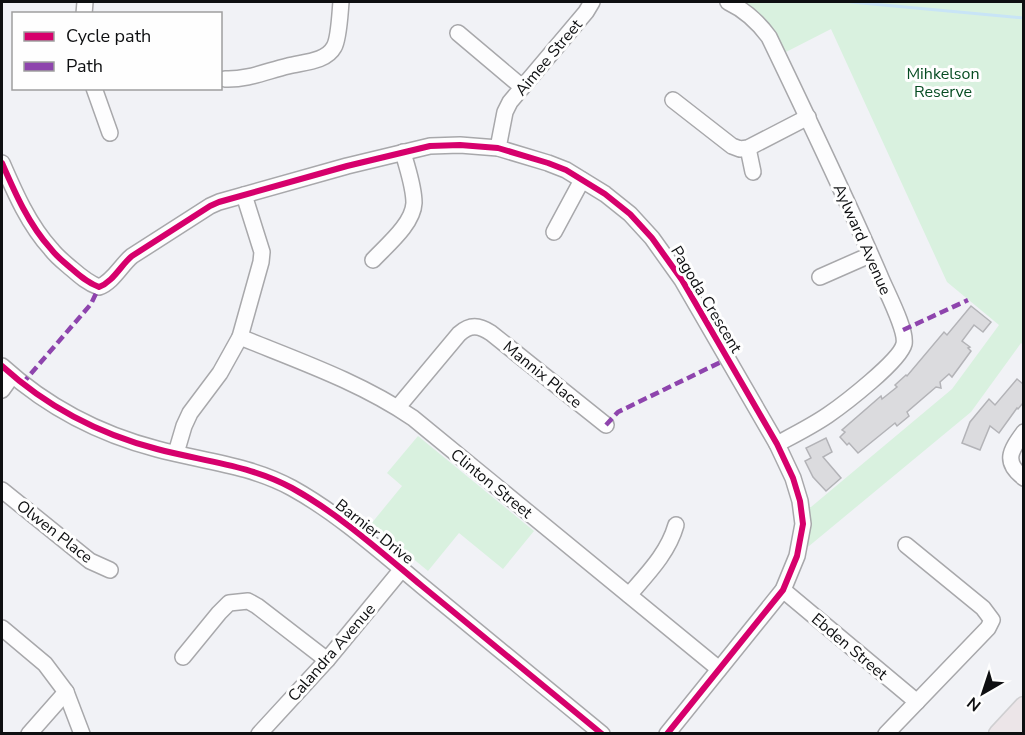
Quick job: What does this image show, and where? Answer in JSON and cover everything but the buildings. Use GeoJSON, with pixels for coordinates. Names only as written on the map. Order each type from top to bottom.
{"type":"FeatureCollection","features":[{"type":"Feature","properties":{"kind":"main road"},"geometry":{"type":"LineString","coordinates":[[1007,732],[1023,706]]}},
{"type":"Feature","properties":{"kind":"main road"},"geometry":{"type":"LineString","coordinates":[[1007,732],[1023,728]]}},
{"type":"Feature","properties":{"kind":"street"},"geometry":{"type":"LineString","coordinates":[[225,79],[237,79],[309,62],[329,53],[337,42],[341,2]]}},
{"type":"Feature","properties":{"kind":"street","name":"Aimee Street"},"geometry":{"type":"LineString","coordinates":[[498,148],[510,102],[592,2]]}},
{"type":"Feature","properties":{"kind":"street","name":"Aylward Avenue"},"geometry":{"type":"LineString","coordinates":[[729,2],[752,17],[769,37],[808,117],[903,330],[904,342],[897,357],[844,404],[777,444]]}},
{"type":"Feature","properties":{"kind":"street"},"geometry":{"type":"LineString","coordinates":[[458,33],[522,87]]}},
{"type":"Feature","properties":{"kind":"street"},"geometry":{"type":"LineString","coordinates":[[95,90],[110,133]]}},
{"type":"Feature","properties":{"kind":"street"},"geometry":{"type":"LineString","coordinates":[[673,100],[732,146],[740,149],[748,148],[808,117]]}},
{"type":"Feature","properties":{"kind":"street","name":"Pagoda Crescent"},"geometry":{"type":"LineString","coordinates":[[2,164],[27,215],[52,252],[91,284],[99,287],[108,282],[124,262],[132,256],[219,202],[430,146],[460,145],[498,148],[548,163],[605,194],[630,214],[664,253],[682,280],[777,444],[798,490],[803,524],[797,556],[783,590],[667,734]]}},
{"type":"Feature","properties":{"kind":"street"},"geometry":{"type":"LineString","coordinates":[[748,148],[753,172]]}},
{"type":"Feature","properties":{"kind":"street"},"geometry":{"type":"LineString","coordinates":[[373,260],[405,225],[414,205],[403,152]]}},
{"type":"Feature","properties":{"kind":"street"},"geometry":{"type":"LineString","coordinates":[[554,232],[582,180]]}},
{"type":"Feature","properties":{"kind":"street"},"geometry":{"type":"LineString","coordinates":[[176,453],[190,413],[220,373],[240,337],[261,262],[262,252],[244,195]]}},
{"type":"Feature","properties":{"kind":"street"},"geometry":{"type":"LineString","coordinates":[[820,277],[870,255]]}},
{"type":"Feature","properties":{"kind":"street","name":"Mannix Place"},"geometry":{"type":"LineString","coordinates":[[398,407],[459,334],[479,319],[491,333],[606,425]]}},
{"type":"Feature","properties":{"kind":"street","name":"Clinton Street"},"geometry":{"type":"LineString","coordinates":[[240,337],[342,379],[398,407],[719,669]]}},
{"type":"Feature","properties":{"kind":"street"},"geometry":{"type":"LineString","coordinates":[[2,390],[7,371]]}},
{"type":"Feature","properties":{"kind":"street","name":"Barnier Drive"},"geometry":{"type":"LineString","coordinates":[[7,371],[46,400],[86,423],[133,442],[242,468],[291,488],[330,512],[602,734]]}},
{"type":"Feature","properties":{"kind":"street"},"geometry":{"type":"LineString","coordinates":[[1023,432],[1013,447],[1010,461],[1014,470],[1023,478]]}},
{"type":"Feature","properties":{"kind":"street","name":"Olwen Place"},"geometry":{"type":"LineString","coordinates":[[2,490],[90,561],[110,570]]}},
{"type":"Feature","properties":{"kind":"street"},"geometry":{"type":"LineString","coordinates":[[629,595],[665,551],[676,525]]}},
{"type":"Feature","properties":{"kind":"street"},"geometry":{"type":"LineString","coordinates":[[886,734],[988,628],[992,620],[982,608],[906,545]]}},
{"type":"Feature","properties":{"kind":"street","name":"Calandra Avenue"},"geometry":{"type":"LineString","coordinates":[[259,734],[327,660],[402,569]]}},
{"type":"Feature","properties":{"kind":"street","name":"Ebden Street"},"geometry":{"type":"LineString","coordinates":[[783,590],[917,702]]}},
{"type":"Feature","properties":{"kind":"street"},"geometry":{"type":"LineString","coordinates":[[183,657],[229,603],[248,601],[327,660]]}},
{"type":"Feature","properties":{"kind":"street"},"geometry":{"type":"LineString","coordinates":[[2,628],[45,664],[66,692],[82,734]]}},
{"type":"Feature","properties":{"kind":"street"},"geometry":{"type":"LineString","coordinates":[[29,734],[66,692]]}},
{"type":"Feature","properties":{"kind":"green space","name":"Mihkelson Reserve"},"geometry":{"type":"Polygon","coordinates":[[[746,2],[1023,2],[1023,345],[1021,343],[971,412],[797,556],[801,507],[811,507],[952,389],[999,325],[947,282],[831,29],[786,52],[767,23],[746,2]]]}},
{"type":"Feature","properties":{"kind":"green space"},"geometry":{"type":"Polygon","coordinates":[[[418,436],[534,531],[503,569],[459,533],[428,571],[371,524],[402,486],[387,473],[418,436]]]}},
{"type":"Feature","properties":{"kind":"waterway"},"geometry":{"type":"LineString","coordinates":[[851,2],[1024,18]]}},
{"type":"Feature","properties":{"kind":"marked path"},"geometry":{"type":"LineString","coordinates":[[22,384],[91,304],[99,287]]}},
{"type":"Feature","properties":{"kind":"marked path"},"geometry":{"type":"LineString","coordinates":[[903,330],[968,300]]}},
{"type":"Feature","properties":{"kind":"marked path"},"geometry":{"type":"LineString","coordinates":[[606,425],[618,412],[727,359]]}},
{"type":"Feature","properties":{"kind":"cycle path"},"geometry":{"type":"LineString","coordinates":[[2,163],[23,208],[43,240],[78,274],[99,287],[109,281],[132,256],[219,202],[347,166],[430,146],[460,145],[498,148],[548,163],[566,170],[605,194],[630,214],[652,238],[682,280],[777,444],[793,478],[800,501],[803,524],[797,556],[783,590],[667,734]]}},
{"type":"Feature","properties":{"kind":"cycle path"},"geometry":{"type":"LineString","coordinates":[[2,366],[55,406],[94,427],[135,443],[260,474],[309,498],[359,534],[602,734]]}}]}
